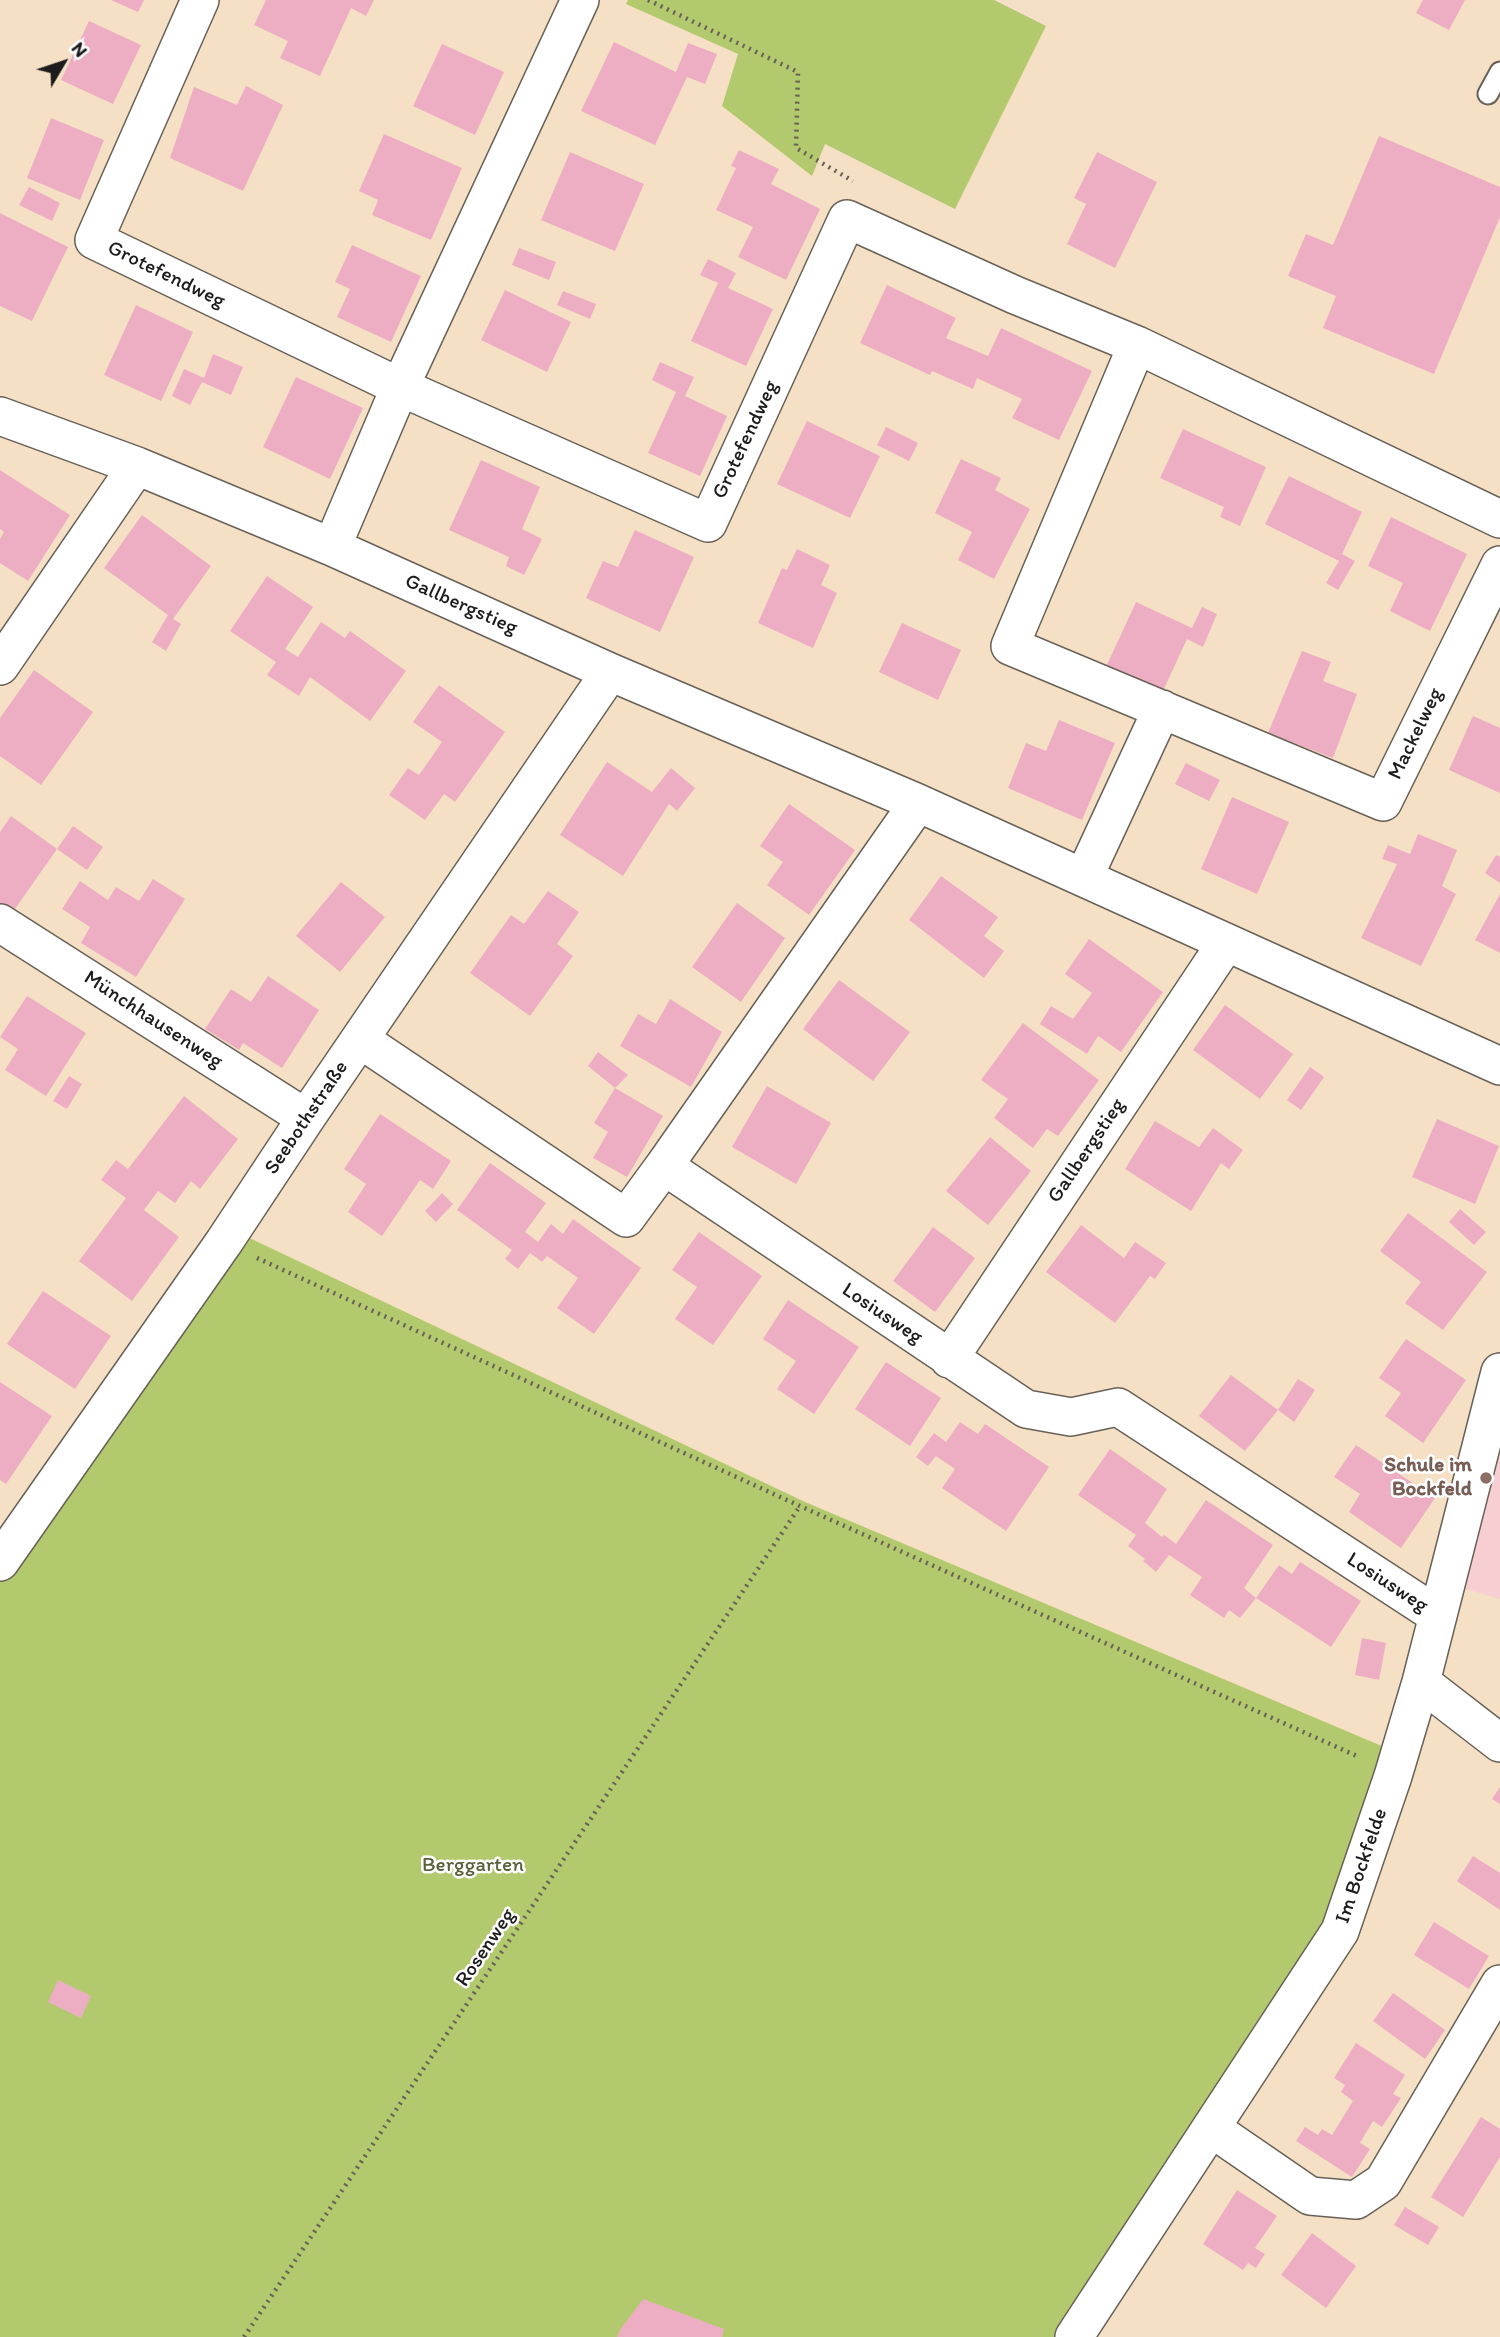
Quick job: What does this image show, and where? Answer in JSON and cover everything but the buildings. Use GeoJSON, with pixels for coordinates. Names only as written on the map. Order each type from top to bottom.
{"type":"FeatureCollection","features":[{"type":"Feature","properties":{"kind":"street","name":"Grotefendweg"},"geometry":{"type":"LineString","coordinates":[[200,0],[94,240],[400,387],[708,523],[847,219]]}},
{"type":"Feature","properties":{"kind":"street"},"geometry":{"type":"LineString","coordinates":[[332,547],[400,387],[580,0]]}},
{"type":"Feature","properties":{"kind":"street"},"geometry":{"type":"LineString","coordinates":[[847,219],[1015,295],[1137,345],[1500,519]]}},
{"type":"Feature","properties":{"kind":"street","name":"Mackelweg"},"geometry":{"type":"LineString","coordinates":[[1137,345],[1010,646],[1383,802],[1500,565]]}},
{"type":"Feature","properties":{"kind":"street","name":"Gallbergstieg"},"geometry":{"type":"LineString","coordinates":[[0,416],[137,466],[332,547],[610,672],[918,803],[1500,1066]]}},
{"type":"Feature","properties":{"kind":"street"},"geometry":{"type":"LineString","coordinates":[[0,666],[137,466]]}},
{"type":"Feature","properties":{"kind":"street","name":"Seebothstraße"},"geometry":{"type":"LineString","coordinates":[[0,1562],[11,1521],[224,1242],[610,672]]}},
{"type":"Feature","properties":{"kind":"street"},"geometry":{"type":"LineString","coordinates":[[1084,877],[1162,709]]}},
{"type":"Feature","properties":{"kind":"street"},"geometry":{"type":"LineString","coordinates":[[360,1040],[626,1218],[918,803]]}},
{"type":"Feature","properties":{"kind":"street","name":"Münchhausenweg"},"geometry":{"type":"LineString","coordinates":[[0,923],[306,1118]]}},
{"type":"Feature","properties":{"kind":"street","name":"Gallbergstieg"},"geometry":{"type":"LineString","coordinates":[[949,1359],[1226,943]]}},
{"type":"Feature","properties":{"kind":"street","name":"Losiusweg"},"geometry":{"type":"LineString","coordinates":[[664,1166],[1026,1409],[1071,1417],[1118,1407],[1437,1615]]}},
{"type":"Feature","properties":{"kind":"street","name":"Im Bockfelde"},"geometry":{"type":"LineString","coordinates":[[1074,2337],[1340,1931],[1393,1776],[1421,1682],[1500,1372]]}},
{"type":"Feature","properties":{"kind":"street"},"geometry":{"type":"LineString","coordinates":[[1421,1682],[1500,1743]]}},
{"type":"Feature","properties":{"kind":"street"},"geometry":{"type":"LineString","coordinates":[[1211,2128],[1310,2196],[1356,2200],[1383,2182],[1500,1984]]}},
{"type":"Feature","properties":{"kind":"lane"},"geometry":{"type":"LineString","coordinates":[[1488,94],[1500,72]]}},
{"type":"Feature","properties":{"kind":"path"},"geometry":{"type":"LineString","coordinates":[[648,0],[798,72],[796,148],[862,186],[847,219]]}},
{"type":"Feature","properties":{"kind":"path"},"geometry":{"type":"LineString","coordinates":[[224,1242],[800,1506],[1363,1759],[1393,1776]]}},
{"type":"Feature","properties":{"kind":"path","name":"Rosenweg"},"geometry":{"type":"LineString","coordinates":[[244,2337],[800,1506]]}},
{"type":"Feature","properties":{"kind":"shaded area","name":"Schule im Bockfeld"},"geometry":{"type":"Polygon","coordinates":[[[1500,1372],[1500,1599],[1445,1583],[1500,1372]]]}},
{"type":"Feature","properties":{"kind":"green space"},"geometry":{"type":"Polygon","coordinates":[[[628,0],[994,0],[1046,26],[955,209],[825,144],[812,176],[722,106],[738,54],[626,4],[628,0]]]}},
{"type":"Feature","properties":{"kind":"green space","name":"Berggarten"},"geometry":{"type":"Polygon","coordinates":[[[239,1233],[805,1502],[1403,1755],[1366,1879],[1062,2337],[0,2337],[0,1580],[239,1233]]]}},
{"type":"Feature","properties":{"kind":"place","name":"Schule im Bockfeld"},"geometry":{"type":"Point","coordinates":[1486,1478]}}]}
